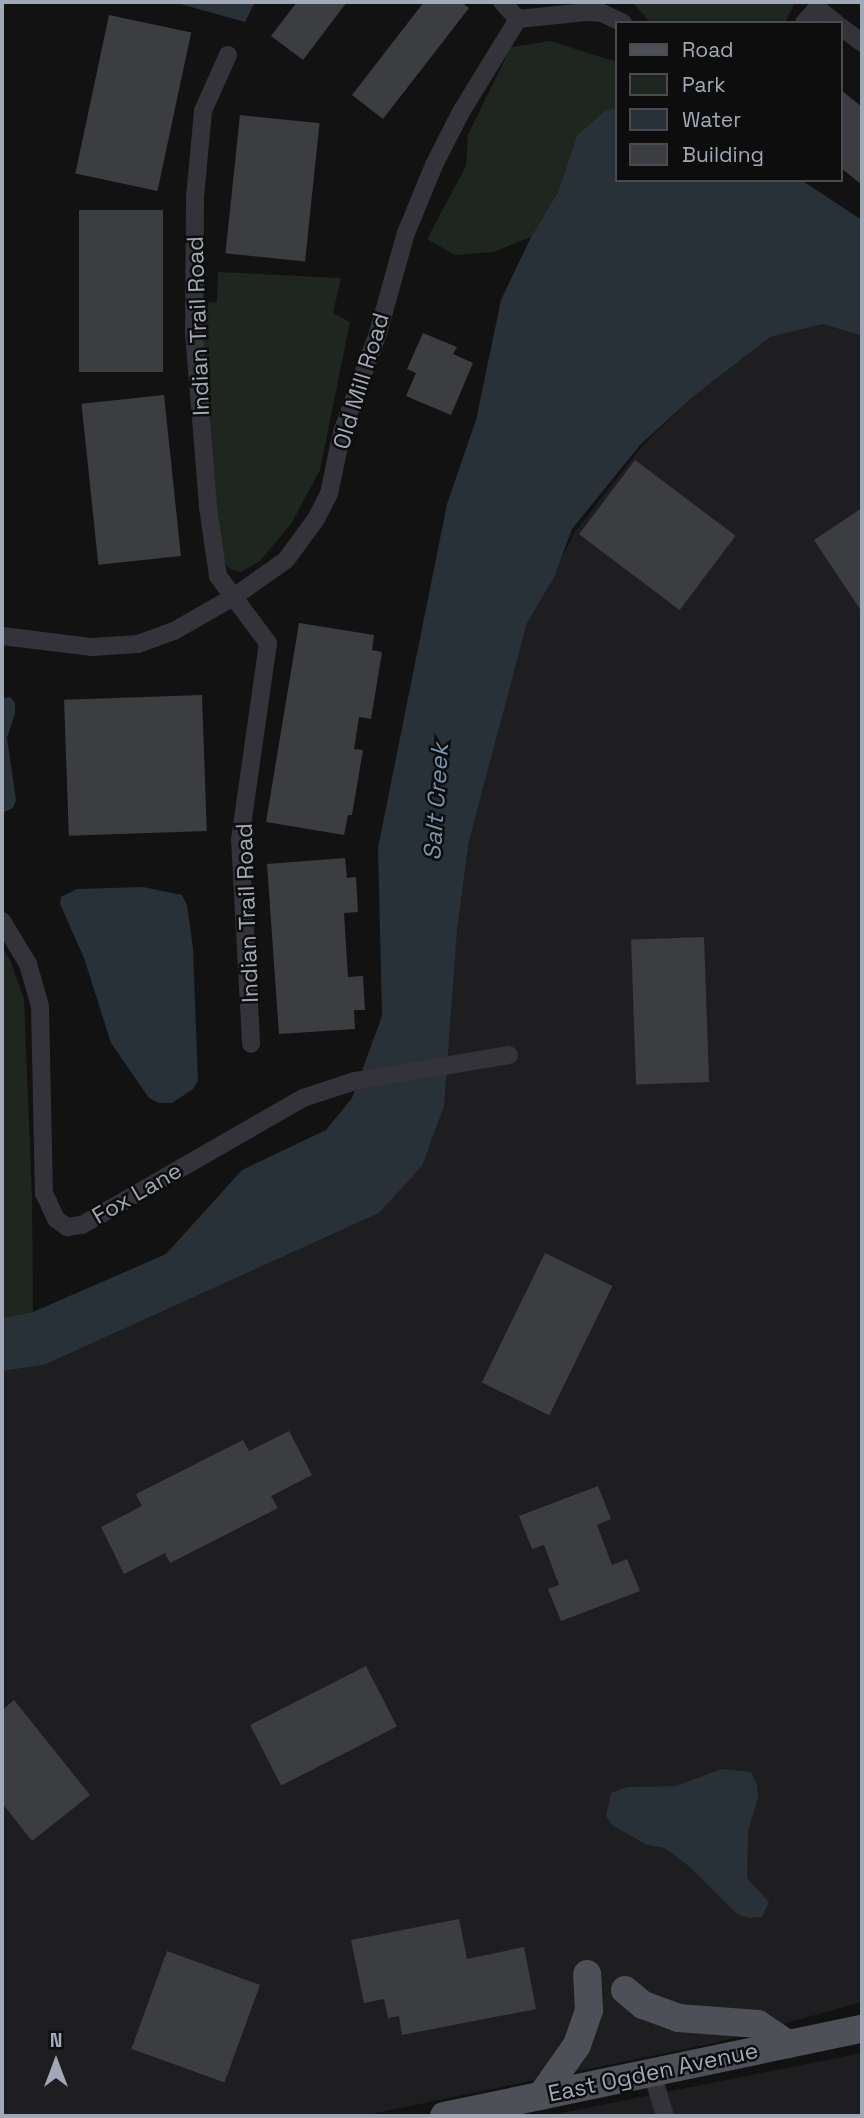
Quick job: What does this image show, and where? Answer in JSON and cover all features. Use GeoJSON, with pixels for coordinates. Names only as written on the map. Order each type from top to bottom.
{"type":"FeatureCollection","features":[{"type":"Feature","properties":{"kind":"main road"},"geometry":{"type":"LineString","coordinates":[[541,2096],[577,2045],[589,2010],[587,1974]]}},
{"type":"Feature","properties":{"kind":"main road"},"geometry":{"type":"LineString","coordinates":[[625,1990],[643,2006],[678,2018],[758,2024],[788,2044]]}},
{"type":"Feature","properties":{"kind":"main road","name":"East Ogden Avenue"},"geometry":{"type":"LineString","coordinates":[[443,2116],[862,2029]]}},
{"type":"Feature","properties":{"kind":"street"},"geometry":{"type":"LineString","coordinates":[[502,2],[517,19],[587,12],[602,13],[619,21]]}},
{"type":"Feature","properties":{"kind":"street"},"geometry":{"type":"LineString","coordinates":[[806,21],[818,5],[834,21]]}},
{"type":"Feature","properties":{"kind":"street","name":"Old Mill Road"},"geometry":{"type":"LineString","coordinates":[[2,636],[92,647],[138,644],[174,631],[235,596],[286,560],[316,519],[329,494],[342,432],[377,332],[406,233],[434,165],[461,112],[517,19]]}},
{"type":"Feature","properties":{"kind":"street"},"geometry":{"type":"LineString","coordinates":[[843,29],[862,43]]}},
{"type":"Feature","properties":{"kind":"street","name":"Indian Trail Road"},"geometry":{"type":"LineString","coordinates":[[229,55],[203,111],[192,266],[194,332],[208,508],[218,576],[268,643],[240,839],[251,1044]]}},
{"type":"Feature","properties":{"kind":"street","name":"Fox Lane"},"geometry":{"type":"LineString","coordinates":[[2,921],[28,964],[40,1006],[44,1193],[56,1219],[67,1227],[89,1221],[303,1098],[355,1080],[509,1055]]}},
{"type":"Feature","properties":{"kind":"street"},"geometry":{"type":"LineString","coordinates":[[652,2073],[665,2116]]}},
{"type":"Feature","properties":{"kind":"shaded area"},"geometry":{"type":"Polygon","coordinates":[[[823,324],[862,336],[862,2002],[719,2042],[362,2116],[2,2116],[2,1371],[44,1365],[379,1213],[457,931],[469,841],[527,623],[575,532],[643,445],[694,396],[770,337],[823,324]]]}},
{"type":"Feature","properties":{"kind":"shaded area"},"geometry":{"type":"Polygon","coordinates":[[[862,2053],[862,2116],[546,2116],[862,2053]]]}},
{"type":"Feature","properties":{"kind":"green space"},"geometry":{"type":"Polygon","coordinates":[[[632,2],[795,2],[786,21],[649,21],[632,2]]]}},
{"type":"Feature","properties":{"kind":"green space"},"geometry":{"type":"Polygon","coordinates":[[[550,41],[616,62],[616,108],[606,110],[577,135],[558,192],[531,237],[494,252],[455,255],[427,239],[466,166],[468,135],[511,47],[550,41]]]}},
{"type":"Feature","properties":{"kind":"green space"},"geometry":{"type":"Polygon","coordinates":[[[218,272],[341,278],[333,313],[350,322],[320,470],[291,524],[260,561],[241,572],[230,569],[219,556],[201,303],[217,302],[218,272]]]}},
{"type":"Feature","properties":{"kind":"green space"},"geometry":{"type":"Polygon","coordinates":[[[2,947],[10,960],[24,999],[32,1197],[33,1312],[2,1318],[2,947]]]}},
{"type":"Feature","properties":{"kind":"water"},"geometry":{"type":"Polygon","coordinates":[[[173,2],[255,2],[245,22],[173,2]]]}},
{"type":"Feature","properties":{"kind":"water","name":"Salt Creek"},"geometry":{"type":"Polygon","coordinates":[[[616,108],[616,182],[804,182],[862,220],[862,336],[823,324],[770,337],[694,396],[640,445],[572,529],[554,577],[527,623],[469,841],[457,931],[444,1106],[422,1166],[379,1213],[44,1365],[2,1371],[2,1318],[33,1312],[166,1254],[242,1170],[326,1130],[352,1098],[382,1016],[378,848],[447,504],[476,420],[501,300],[531,237],[558,192],[577,135],[606,110],[616,108]]]}},
{"type":"Feature","properties":{"kind":"water"},"geometry":{"type":"Polygon","coordinates":[[[10,697],[15,703],[15,713],[7,738],[16,800],[13,808],[2,812],[2,698],[10,697]]]}},
{"type":"Feature","properties":{"kind":"water"},"geometry":{"type":"Polygon","coordinates":[[[143,887],[182,895],[187,905],[193,948],[198,1081],[193,1089],[172,1103],[159,1103],[149,1098],[111,1043],[84,958],[60,904],[61,897],[77,889],[143,887]]]}},
{"type":"Feature","properties":{"kind":"water"},"geometry":{"type":"Polygon","coordinates":[[[722,1769],[751,1772],[757,1785],[758,1798],[748,1832],[747,1878],[769,1902],[762,1917],[749,1918],[737,1914],[690,1867],[665,1848],[647,1845],[612,1825],[606,1816],[611,1793],[627,1787],[676,1786],[722,1769]]]}},
{"type":"Feature","properties":{"kind":"building"},"geometry":{"type":"Polygon","coordinates":[[[297,2],[347,2],[303,60],[271,36],[297,2]]]}},
{"type":"Feature","properties":{"kind":"building"},"geometry":{"type":"Polygon","coordinates":[[[424,2],[461,2],[469,8],[383,119],[352,95],[424,2]]]}},
{"type":"Feature","properties":{"kind":"building"},"geometry":{"type":"Polygon","coordinates":[[[109,15],[191,32],[157,191],[75,173],[109,15]]]}},
{"type":"Feature","properties":{"kind":"building"},"geometry":{"type":"Polygon","coordinates":[[[843,92],[862,107],[862,185],[843,170],[843,92]]]}},
{"type":"Feature","properties":{"kind":"building"},"geometry":{"type":"Polygon","coordinates":[[[240,115],[320,123],[305,262],[225,253],[240,115]]]}},
{"type":"Feature","properties":{"kind":"building"},"geometry":{"type":"Polygon","coordinates":[[[79,210],[163,210],[163,372],[79,372],[79,210]]]}},
{"type":"Feature","properties":{"kind":"building"},"geometry":{"type":"Polygon","coordinates":[[[423,333],[457,347],[453,354],[473,363],[451,415],[406,396],[416,373],[407,369],[423,333]]]}},
{"type":"Feature","properties":{"kind":"building"},"geometry":{"type":"Polygon","coordinates":[[[164,395],[181,556],[98,565],[81,404],[164,395]]]}},
{"type":"Feature","properties":{"kind":"building"},"geometry":{"type":"Polygon","coordinates":[[[635,460],[736,536],[680,610],[579,534],[635,460]]]}},
{"type":"Feature","properties":{"kind":"building"},"geometry":{"type":"Polygon","coordinates":[[[862,508],[862,612],[814,540],[862,508]]]}},
{"type":"Feature","properties":{"kind":"building"},"geometry":{"type":"Polygon","coordinates":[[[299,623],[374,635],[372,650],[382,652],[371,719],[359,717],[354,749],[363,750],[352,815],[348,815],[344,835],[266,822],[299,623]]]}},
{"type":"Feature","properties":{"kind":"building"},"geometry":{"type":"Polygon","coordinates":[[[202,695],[207,831],[69,836],[64,700],[202,695]]]}},
{"type":"Feature","properties":{"kind":"building"},"geometry":{"type":"Polygon","coordinates":[[[345,858],[347,878],[356,877],[358,912],[344,913],[348,977],[363,976],[365,1010],[354,1010],[355,1029],[279,1034],[267,864],[345,858]]]}},
{"type":"Feature","properties":{"kind":"building"},"geometry":{"type":"Polygon","coordinates":[[[704,937],[709,1082],[636,1084],[631,940],[704,937]]]}},
{"type":"Feature","properties":{"kind":"building"},"geometry":{"type":"Polygon","coordinates":[[[545,1253],[612,1286],[549,1415],[482,1382],[545,1253]]]}},
{"type":"Feature","properties":{"kind":"building"},"geometry":{"type":"Polygon","coordinates":[[[289,1431],[312,1475],[271,1496],[278,1508],[170,1563],[165,1553],[124,1574],[101,1527],[142,1506],[136,1494],[243,1440],[249,1451],[289,1431]]]}},
{"type":"Feature","properties":{"kind":"building"},"geometry":{"type":"Polygon","coordinates":[[[598,1486],[611,1519],[597,1525],[612,1565],[627,1559],[640,1591],[561,1621],[548,1589],[559,1585],[544,1545],[532,1549],[519,1516],[598,1486]]]}},
{"type":"Feature","properties":{"kind":"building"},"geometry":{"type":"Polygon","coordinates":[[[366,1666],[397,1727],[281,1786],[250,1725],[366,1666]]]}},
{"type":"Feature","properties":{"kind":"building"},"geometry":{"type":"Polygon","coordinates":[[[14,1700],[90,1795],[32,1841],[2,1803],[2,1710],[14,1700]]]}},
{"type":"Feature","properties":{"kind":"building"},"geometry":{"type":"Polygon","coordinates":[[[459,1919],[467,1959],[524,1947],[536,2009],[402,2035],[399,2016],[388,2018],[384,1999],[364,2003],[351,1940],[459,1919]]]}},
{"type":"Feature","properties":{"kind":"building"},"geometry":{"type":"Polygon","coordinates":[[[167,1951],[260,1985],[224,2083],[131,2049],[167,1951]]]}}]}
